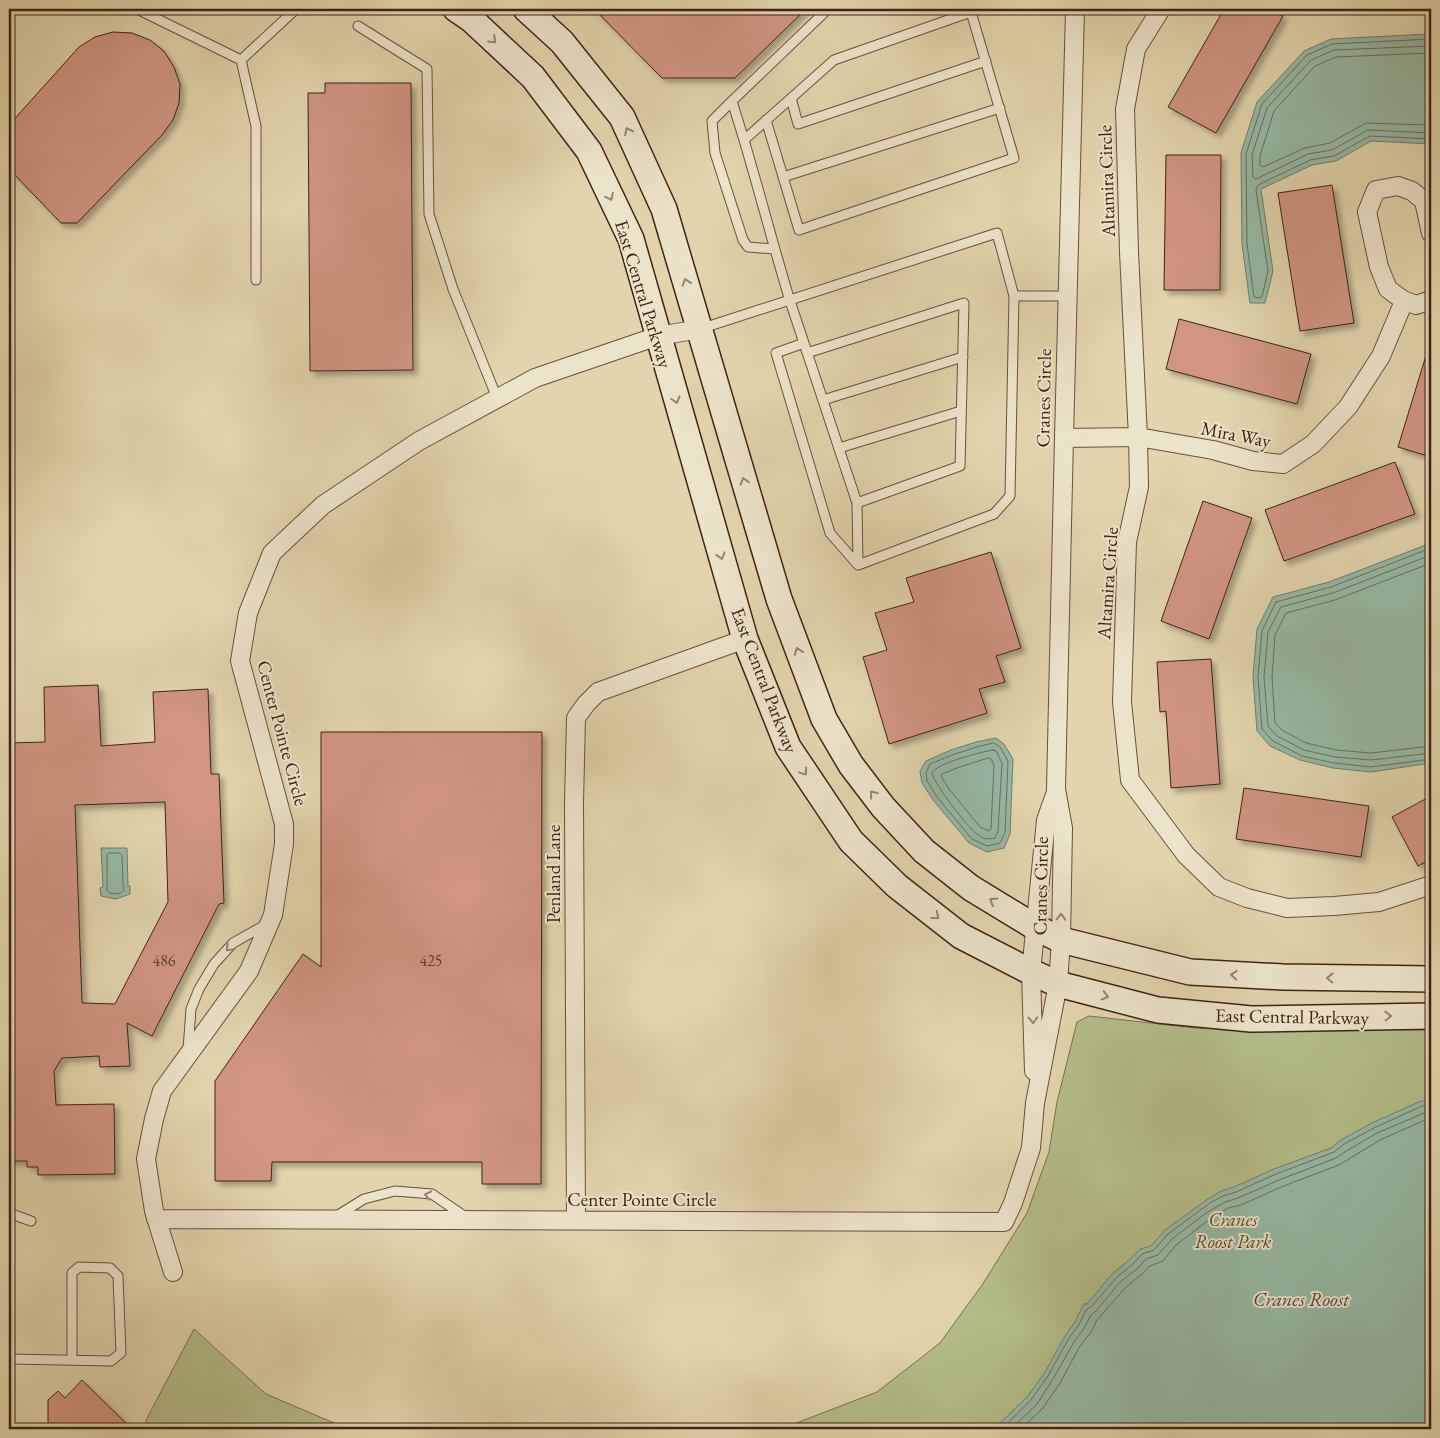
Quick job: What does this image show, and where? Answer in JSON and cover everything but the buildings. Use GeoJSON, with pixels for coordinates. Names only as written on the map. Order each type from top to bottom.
{"type":"FeatureCollection","features":[{"type":"Feature","properties":{"kind":"main road","name":"East Central Parkway"},"geometry":{"type":"LineString","coordinates":[[456,9],[472,20],[533,76],[589,152],[631,239],[745,639],[788,747],[851,841],[897,886],[961,936],[1058,984],[1158,1010],[1251,1019],[1431,1016]]}},
{"type":"Feature","properties":{"kind":"main road","name":"East Central Parkway"},"geometry":{"type":"LineString","coordinates":[[526,9],[562,42],[622,117],[664,209],[779,599],[824,719],[851,765],[883,807],[924,851],[971,888],[1035,927],[1061,940],[1190,972],[1283,977],[1431,979]]}},
{"type":"Feature","properties":{"kind":"street","name":"Cranes Circle"},"geometry":{"type":"LineString","coordinates":[[1058,984],[1061,940],[1063,828],[1056,789],[1075,9]]}},
{"type":"Feature","properties":{"kind":"street","name":"Altamira Circle"},"geometry":{"type":"LineString","coordinates":[[1161,9],[1136,49],[1125,109],[1139,488],[1127,542],[1122,702],[1130,780],[1186,855],[1219,887],[1247,898],[1287,908],[1334,906],[1379,902],[1431,885]]}},
{"type":"Feature","properties":{"kind":"street"},"geometry":{"type":"LineString","coordinates":[[1431,233],[1424,201],[1412,191],[1398,186],[1376,190],[1367,212],[1379,267],[1388,289],[1402,300],[1416,305],[1431,300]]}},
{"type":"Feature","properties":{"kind":"street","name":"Mira Way"},"geometry":{"type":"LineString","coordinates":[[1064,438],[1138,437],[1213,450],[1253,462],[1283,464],[1313,444],[1348,407],[1381,356],[1402,306],[1402,300]]}},
{"type":"Feature","properties":{"kind":"street","name":"Center Pointe Circle"},"geometry":{"type":"LineString","coordinates":[[173,1272],[156,1219],[146,1159],[154,1119],[162,1091],[249,972],[273,915],[284,844],[284,824],[240,661],[248,613],[272,553],[323,505],[419,441],[535,378],[658,336],[700,329]]}},
{"type":"Feature","properties":{"kind":"street","name":"Penland Lane"},"geometry":{"type":"LineString","coordinates":[[576,1220],[574,803],[576,718],[598,692],[745,639]]}},
{"type":"Feature","properties":{"kind":"street","name":"Cranes Circle"},"geometry":{"type":"LineString","coordinates":[[1031,972],[1046,820],[1056,789]]}},
{"type":"Feature","properties":{"kind":"street","name":"Center Pointe Circle"},"geometry":{"type":"LineString","coordinates":[[1031,972],[1036,1103]]}},
{"type":"Feature","properties":{"kind":"street","name":"Center Pointe Circle"},"geometry":{"type":"LineString","coordinates":[[156,1219],[1004,1222],[1013,1203],[1030,1148],[1036,1103],[1058,984]]}},
{"type":"Feature","properties":{"kind":"lane"},"geometry":{"type":"LineString","coordinates":[[137,9],[241,60]]}},
{"type":"Feature","properties":{"kind":"lane"},"geometry":{"type":"LineString","coordinates":[[241,60],[296,9]]}},
{"type":"Feature","properties":{"kind":"lane"},"geometry":{"type":"LineString","coordinates":[[776,249],[748,246],[743,240],[715,153],[712,120],[829,9]]}},
{"type":"Feature","properties":{"kind":"lane"},"geometry":{"type":"LineString","coordinates":[[744,140],[766,120],[834,60],[971,12],[1014,158],[799,230],[766,120]]}},
{"type":"Feature","properties":{"kind":"lane"},"geometry":{"type":"LineString","coordinates":[[358,26],[427,69],[429,214],[453,289],[497,398]]}},
{"type":"Feature","properties":{"kind":"lane"},"geometry":{"type":"LineString","coordinates":[[241,60],[256,126],[256,280]]}},
{"type":"Feature","properties":{"kind":"lane"},"geometry":{"type":"LineString","coordinates":[[791,98],[798,124],[986,61]]}},
{"type":"Feature","properties":{"kind":"lane"},"geometry":{"type":"LineString","coordinates":[[732,101],[790,300],[857,503],[858,565]]}},
{"type":"Feature","properties":{"kind":"lane"},"geometry":{"type":"LineString","coordinates":[[783,177],[1000,108]]}},
{"type":"Feature","properties":{"kind":"lane"},"geometry":{"type":"LineString","coordinates":[[700,329],[998,233],[1014,296],[1010,496],[994,514],[858,565]]}},
{"type":"Feature","properties":{"kind":"lane"},"geometry":{"type":"LineString","coordinates":[[1014,296],[1067,296]]}},
{"type":"Feature","properties":{"kind":"lane"},"geometry":{"type":"LineString","coordinates":[[807,353],[964,303],[960,466],[857,503]]}},
{"type":"Feature","properties":{"kind":"lane"},"geometry":{"type":"LineString","coordinates":[[804,344],[776,353],[830,533],[858,565]]}},
{"type":"Feature","properties":{"kind":"lane"},"geometry":{"type":"LineString","coordinates":[[823,400],[963,357]]}},
{"type":"Feature","properties":{"kind":"lane"},"geometry":{"type":"LineString","coordinates":[[839,448],[962,411]]}},
{"type":"Feature","properties":{"kind":"lane"},"geometry":{"type":"LineString","coordinates":[[187,1056],[191,1009],[199,989],[214,964],[233,943],[270,922]]}},
{"type":"Feature","properties":{"kind":"lane"},"geometry":{"type":"LineString","coordinates":[[331,1219],[364,1199],[395,1191],[432,1194],[469,1220]]}},
{"type":"Feature","properties":{"kind":"lane"},"geometry":{"type":"LineString","coordinates":[[9,1213],[31,1221]]}},
{"type":"Feature","properties":{"kind":"lane"},"geometry":{"type":"LineString","coordinates":[[9,1360],[111,1361],[121,1353],[118,1276],[110,1268],[79,1267],[72,1273],[72,1360]]}},
{"type":"Feature","properties":{"kind":"green space","name":"Cranes Roost Park"},"geometry":{"type":"Polygon","coordinates":[[[1089,1016],[1195,1028],[1431,1030],[1431,1429],[781,1429],[877,1392],[940,1343],[982,1285],[1027,1213],[1049,1152],[1057,1102],[1077,1022],[1089,1016]]]}},
{"type":"Feature","properties":{"kind":"green space"},"geometry":{"type":"Polygon","coordinates":[[[194,1329],[266,1394],[348,1429],[147,1429],[146,1420],[194,1329]]]}},
{"type":"Feature","properties":{"kind":"water"},"geometry":{"type":"Polygon","coordinates":[[[1430,34],[1431,144],[1371,141],[1336,161],[1312,165],[1261,189],[1273,271],[1265,303],[1250,303],[1242,244],[1241,153],[1257,102],[1304,51],[1331,39],[1430,34]]]}},
{"type":"Feature","properties":{"kind":"water"},"geometry":{"type":"Polygon","coordinates":[[[1431,543],[1431,763],[1371,772],[1333,768],[1300,760],[1270,746],[1257,731],[1253,677],[1257,629],[1273,597],[1329,582],[1431,543]]]}},
{"type":"Feature","properties":{"kind":"water"},"geometry":{"type":"Polygon","coordinates":[[[996,738],[1004,744],[1013,759],[1010,834],[1004,848],[987,852],[969,843],[933,800],[922,783],[920,771],[926,761],[951,750],[996,738]]]}},
{"type":"Feature","properties":{"kind":"water"},"geometry":{"type":"Polygon","coordinates":[[[101,848],[127,848],[130,894],[116,899],[101,896],[100,888],[103,887],[101,848]]]}},
{"type":"Feature","properties":{"kind":"water","name":"Cranes Roost"},"geometry":{"type":"Polygon","coordinates":[[[1421,1101],[1431,1101],[1431,1429],[994,1429],[1027,1397],[1044,1374],[1084,1304],[1087,1304],[1112,1274],[1140,1249],[1151,1246],[1165,1230],[1221,1191],[1331,1148],[1341,1140],[1372,1123],[1421,1101]]]}}]}
